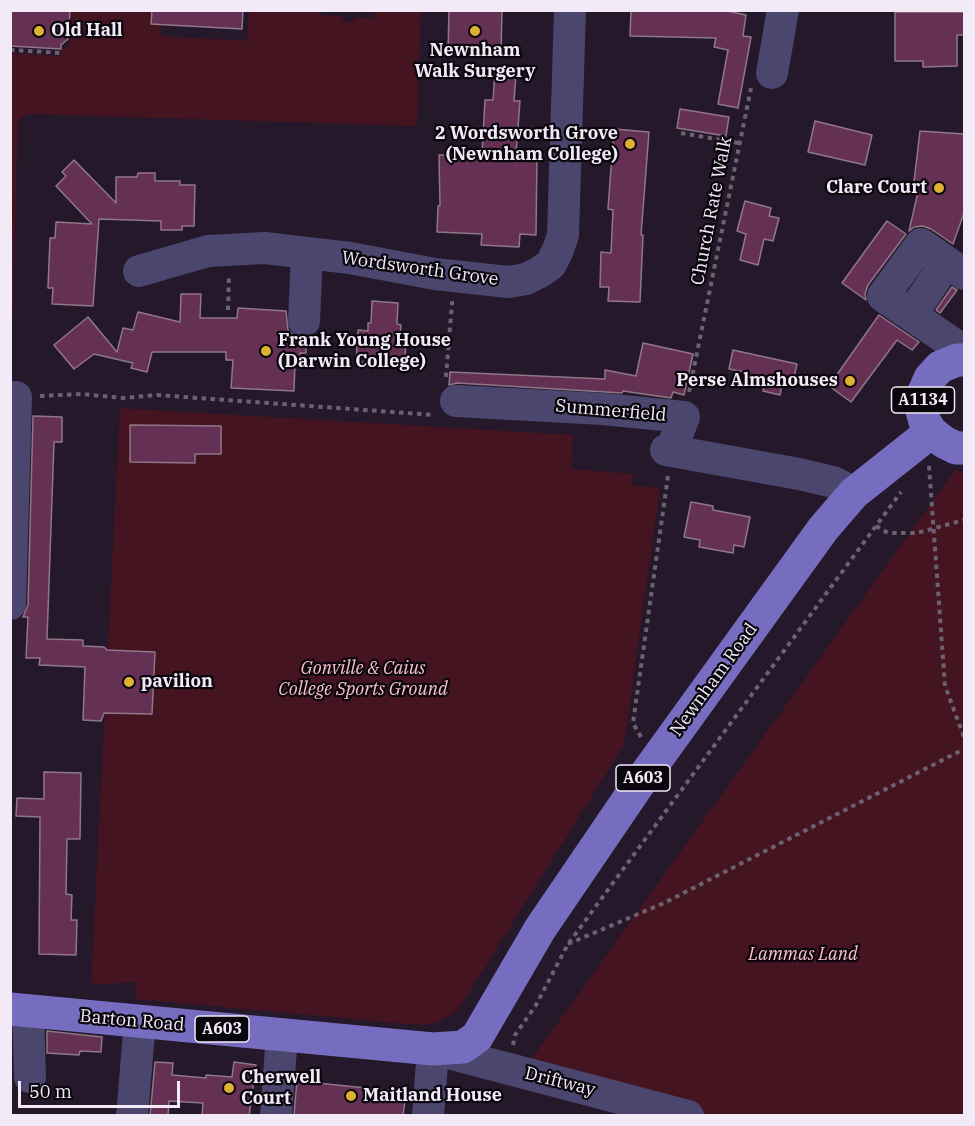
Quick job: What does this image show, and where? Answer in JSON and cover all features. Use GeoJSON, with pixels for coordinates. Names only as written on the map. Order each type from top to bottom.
{"type":"FeatureCollection","features":[{"type":"Feature","properties":{"kind":"main road","name":"A1134"},"geometry":{"type":"LineString","coordinates":[[956,351],[930,378],[923,394],[922,411],[931,432],[956,448],[964,448]]}},
{"type":"Feature","properties":{"kind":"main road","name":"Newnham Road"},"geometry":{"type":"LineString","coordinates":[[433,1049],[463,1047],[477,1036],[540,929],[638,785],[823,529],[854,493],[931,432]]}},
{"type":"Feature","properties":{"kind":"main road","name":"Barton Road"},"geometry":{"type":"LineString","coordinates":[[19,1010],[433,1049]]}},
{"type":"Feature","properties":{"kind":"street","name":"Wordsworth Grove"},"geometry":{"type":"LineString","coordinates":[[139,271],[208,251],[265,248],[350,258],[435,274],[509,282],[526,279],[551,264],[563,235],[570,10]]}},
{"type":"Feature","properties":{"kind":"street"},"geometry":{"type":"LineString","coordinates":[[763,75],[783,10]]}},
{"type":"Feature","properties":{"kind":"street"},"geometry":{"type":"LineString","coordinates":[[304,321],[307,253]]}},
{"type":"Feature","properties":{"kind":"street"},"geometry":{"type":"LineString","coordinates":[[956,268],[911,315],[956,351]]}},
{"type":"Feature","properties":{"kind":"street"},"geometry":{"type":"LineString","coordinates":[[10,604],[16,397]]}},
{"type":"Feature","properties":{"kind":"street","name":"Summerfield"},"geometry":{"type":"LineString","coordinates":[[450,408],[603,409],[684,417],[668,450],[799,474],[833,482],[854,493]]}},
{"type":"Feature","properties":{"kind":"street"},"geometry":{"type":"LineString","coordinates":[[19,1010],[30,1077]]}},
{"type":"Feature","properties":{"kind":"street"},"geometry":{"type":"LineString","coordinates":[[132,1116],[140,1021]]}},
{"type":"Feature","properties":{"kind":"street"},"geometry":{"type":"LineString","coordinates":[[276,1116],[282,1035]]}},
{"type":"Feature","properties":{"kind":"street"},"geometry":{"type":"LineString","coordinates":[[428,1116],[433,1049]]}},
{"type":"Feature","properties":{"kind":"street","name":"Driftway"},"geometry":{"type":"LineString","coordinates":[[433,1049],[688,1116]]}},
{"type":"Feature","properties":{"kind":"path"},"geometry":{"type":"LineString","coordinates":[[10,50],[61,53]]}},
{"type":"Feature","properties":{"kind":"path","name":"Church Rate Walk"},"geometry":{"type":"LineString","coordinates":[[684,417],[739,143],[763,75]]}},
{"type":"Feature","properties":{"kind":"path"},"geometry":{"type":"LineString","coordinates":[[681,133],[739,143]]}},
{"type":"Feature","properties":{"kind":"path"},"geometry":{"type":"LineString","coordinates":[[228,310],[230,250]]}},
{"type":"Feature","properties":{"kind":"path"},"geometry":{"type":"LineString","coordinates":[[16,397],[81,393],[123,398],[157,395],[450,408],[445,398],[452,303],[462,302]]}},
{"type":"Feature","properties":{"kind":"path"},"geometry":{"type":"LineString","coordinates":[[642,739],[633,723],[668,450]]}},
{"type":"Feature","properties":{"kind":"path"},"geometry":{"type":"LineString","coordinates":[[923,469],[929,466],[945,686],[964,737]]}},
{"type":"Feature","properties":{"kind":"path"},"geometry":{"type":"LineString","coordinates":[[516,1035],[536,1005],[568,944],[903,489]]}},
{"type":"Feature","properties":{"kind":"path"},"geometry":{"type":"LineString","coordinates":[[876,526],[888,533],[917,533],[964,520]]}},
{"type":"Feature","properties":{"kind":"path"},"geometry":{"type":"LineString","coordinates":[[568,944],[664,903],[964,749]]}},
{"type":"Feature","properties":{"kind":"green space"},"geometry":{"type":"Polygon","coordinates":[[[70,11],[162,11],[161,36],[247,41],[249,11],[320,11],[321,15],[341,16],[345,22],[352,22],[356,17],[374,18],[375,11],[421,11],[417,126],[28,114],[18,120],[11,374],[11,53],[61,56],[61,49],[68,47],[69,32],[67,29],[70,11]]]}},
{"type":"Feature","properties":{"kind":"green space","name":"Gonville & Caius College Sports Ground"},"geometry":{"type":"Polygon","coordinates":[[[120,408],[573,435],[571,469],[633,474],[632,485],[660,488],[624,745],[458,1010],[437,1023],[418,1025],[135,999],[136,982],[91,985],[120,408]]]}},
{"type":"Feature","properties":{"kind":"green space","name":"Lammas Land"},"geometry":{"type":"Polygon","coordinates":[[[955,470],[964,473],[964,1115],[710,1115],[528,1064],[955,470]]]}},
{"type":"Feature","properties":{"kind":"building","name":"Old Hall"},"geometry":{"type":"Polygon","coordinates":[[[10,10],[70,10],[68,39],[61,45],[61,49],[10,46],[10,10]]]}},
{"type":"Feature","properties":{"kind":"building"},"geometry":{"type":"Polygon","coordinates":[[[152,10],[243,10],[242,29],[151,24],[152,10]]]}},
{"type":"Feature","properties":{"kind":"building","name":"Newnham Walk Surgery"},"geometry":{"type":"Polygon","coordinates":[[[502,10],[501,52],[448,52],[449,11],[502,10]]]}},
{"type":"Feature","properties":{"kind":"building"},"geometry":{"type":"Polygon","coordinates":[[[631,10],[722,10],[746,15],[743,36],[751,37],[738,108],[718,104],[728,50],[714,47],[716,38],[630,36],[631,10]]]}},
{"type":"Feature","properties":{"kind":"building"},"geometry":{"type":"Polygon","coordinates":[[[895,12],[964,12],[964,35],[957,35],[957,66],[923,67],[923,61],[895,61],[895,12]]]}},
{"type":"Feature","properties":{"kind":"building"},"geometry":{"type":"Polygon","coordinates":[[[495,73],[516,74],[514,101],[520,101],[516,154],[537,155],[536,235],[520,234],[519,247],[481,245],[482,234],[437,232],[438,206],[440,206],[439,155],[482,154],[485,100],[493,100],[495,73]]]}},
{"type":"Feature","properties":{"kind":"building"},"geometry":{"type":"Polygon","coordinates":[[[680,109],[729,117],[726,136],[677,128],[680,109]]]}},
{"type":"Feature","properties":{"kind":"building"},"geometry":{"type":"Polygon","coordinates":[[[815,121],[872,135],[865,165],[808,152],[815,121]]]}},
{"type":"Feature","properties":{"kind":"building"},"geometry":{"type":"Polygon","coordinates":[[[614,129],[649,132],[641,235],[643,235],[640,302],[608,301],[609,287],[600,287],[601,252],[611,253],[613,210],[608,209],[614,129]]]}},
{"type":"Feature","properties":{"kind":"building","name":"Clare Court"},"geometry":{"type":"Polygon","coordinates":[[[920,131],[964,134],[964,213],[953,244],[923,226],[914,227],[909,231],[918,192],[913,190],[920,131]]]}},
{"type":"Feature","properties":{"kind":"building"},"geometry":{"type":"Polygon","coordinates":[[[74,160],[116,203],[116,177],[137,177],[138,173],[155,173],[155,181],[180,181],[180,185],[195,185],[194,226],[182,226],[182,230],[161,230],[161,221],[99,219],[93,306],[52,304],[53,288],[48,288],[50,238],[55,238],[56,222],[92,224],[56,186],[66,176],[62,172],[74,160]]]}},
{"type":"Feature","properties":{"kind":"building"},"geometry":{"type":"Polygon","coordinates":[[[745,201],[771,208],[769,216],[779,218],[773,241],[764,239],[758,265],[740,260],[746,234],[737,231],[745,201]]]}},
{"type":"Feature","properties":{"kind":"building"},"geometry":{"type":"Polygon","coordinates":[[[887,221],[906,234],[868,285],[866,300],[842,283],[887,221]]]}},
{"type":"Feature","properties":{"kind":"building"},"geometry":{"type":"Polygon","coordinates":[[[952,287],[957,290],[940,313],[936,310],[952,287]]]}},
{"type":"Feature","properties":{"kind":"building"},"geometry":{"type":"Polygon","coordinates":[[[181,294],[201,294],[200,318],[237,318],[238,308],[286,311],[288,330],[295,336],[306,338],[306,353],[300,353],[299,363],[295,363],[294,391],[231,388],[233,360],[226,360],[226,352],[152,352],[147,372],[131,368],[133,363],[94,354],[74,369],[54,345],[88,317],[117,352],[123,328],[133,330],[138,312],[180,322],[181,294]]]}},
{"type":"Feature","properties":{"kind":"building"},"geometry":{"type":"Polygon","coordinates":[[[372,301],[398,303],[397,324],[401,325],[400,337],[406,337],[405,360],[399,360],[398,367],[365,365],[366,363],[356,362],[358,330],[368,331],[368,323],[371,323],[372,301]]]}},
{"type":"Feature","properties":{"kind":"building","name":"Perse Almshouses"},"geometry":{"type":"Polygon","coordinates":[[[879,315],[919,342],[912,350],[897,340],[851,402],[829,386],[879,315]]]}},
{"type":"Feature","properties":{"kind":"building"},"geometry":{"type":"Polygon","coordinates":[[[643,343],[693,354],[684,395],[673,392],[671,398],[623,391],[622,393],[457,383],[449,385],[450,372],[605,379],[605,370],[636,376],[643,343]]]}},
{"type":"Feature","properties":{"kind":"building"},"geometry":{"type":"Polygon","coordinates":[[[733,350],[797,364],[793,382],[783,379],[780,395],[763,391],[764,385],[747,382],[749,373],[729,369],[733,350]]]}},
{"type":"Feature","properties":{"kind":"building"},"geometry":{"type":"Polygon","coordinates":[[[33,416],[62,417],[62,442],[54,442],[47,639],[83,640],[83,646],[104,647],[107,650],[155,652],[152,714],[104,713],[101,721],[83,720],[85,667],[39,665],[40,658],[26,658],[28,617],[23,617],[28,605],[33,416]]]}},
{"type":"Feature","properties":{"kind":"building"},"geometry":{"type":"Polygon","coordinates":[[[130,425],[221,426],[221,454],[195,454],[195,463],[130,462],[130,425]]]}},
{"type":"Feature","properties":{"kind":"building"},"geometry":{"type":"Polygon","coordinates":[[[691,502],[713,506],[713,510],[750,517],[744,547],[734,545],[733,553],[699,547],[700,540],[684,537],[691,502]]]}},
{"type":"Feature","properties":{"kind":"building"},"geometry":{"type":"Polygon","coordinates":[[[44,772],[81,773],[80,839],[67,839],[66,894],[72,895],[71,920],[77,920],[76,955],[39,954],[40,817],[16,816],[17,798],[44,799],[44,772]]]}},
{"type":"Feature","properties":{"kind":"building"},"geometry":{"type":"Polygon","coordinates":[[[47,1031],[102,1037],[101,1052],[80,1051],[79,1055],[47,1053],[47,1031]]]}},
{"type":"Feature","properties":{"kind":"building"},"geometry":{"type":"Polygon","coordinates":[[[155,1062],[173,1063],[172,1075],[206,1078],[206,1075],[232,1077],[234,1062],[256,1065],[249,1116],[202,1116],[203,1103],[169,1101],[168,1116],[150,1116],[155,1062]]]}},
{"type":"Feature","properties":{"kind":"building","name":"Maitland House"},"geometry":{"type":"Polygon","coordinates":[[[297,1079],[406,1092],[403,1116],[294,1116],[297,1079]]]}},
{"type":"Feature","properties":{"kind":"place","name":"Old Hall"},"geometry":{"type":"Point","coordinates":[39,31]}},
{"type":"Feature","properties":{"kind":"place","name":"Newnham Walk Surgery"},"geometry":{"type":"Point","coordinates":[475,31]}},
{"type":"Feature","properties":{"kind":"place","name":"2 Wordsworth Grove (Newnham College)"},"geometry":{"type":"Point","coordinates":[630,144]}},
{"type":"Feature","properties":{"kind":"place","name":"Clare Court"},"geometry":{"type":"Point","coordinates":[939,188]}},
{"type":"Feature","properties":{"kind":"place","name":"Frank Young House (Darwin College)"},"geometry":{"type":"Point","coordinates":[266,351]}},
{"type":"Feature","properties":{"kind":"place","name":"Perse Almshouses"},"geometry":{"type":"Point","coordinates":[850,381]}},
{"type":"Feature","properties":{"kind":"place","name":"pavilion"},"geometry":{"type":"Point","coordinates":[129,682]}},
{"type":"Feature","properties":{"kind":"place","name":"Cherwell Court"},"geometry":{"type":"Point","coordinates":[229,1088]}},
{"type":"Feature","properties":{"kind":"place","name":"Maitland House"},"geometry":{"type":"Point","coordinates":[351,1096]}}]}
